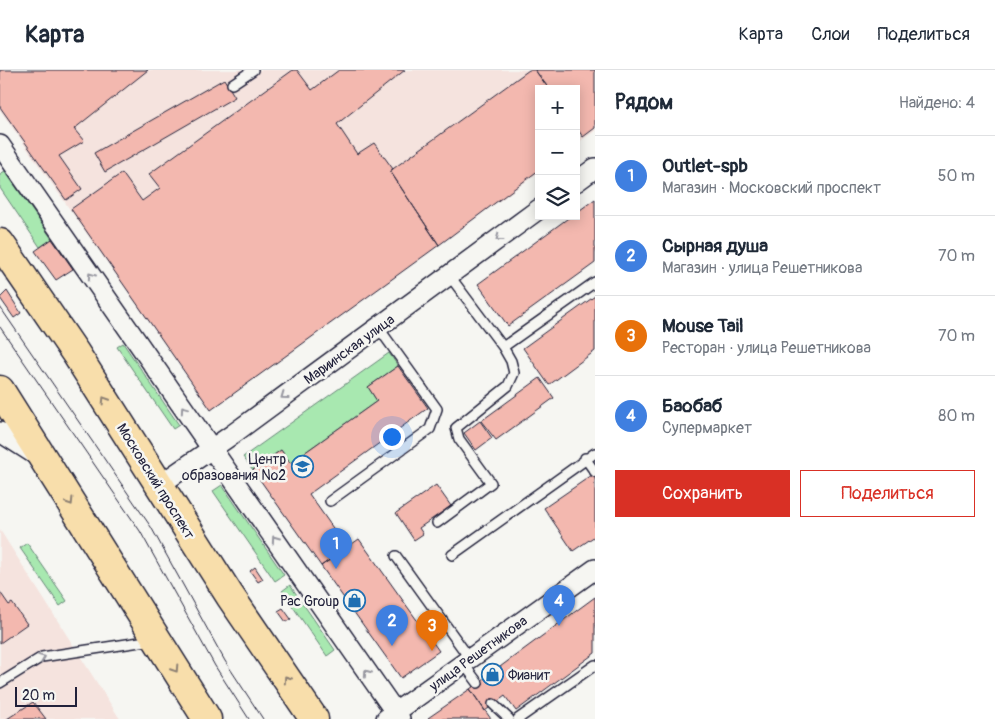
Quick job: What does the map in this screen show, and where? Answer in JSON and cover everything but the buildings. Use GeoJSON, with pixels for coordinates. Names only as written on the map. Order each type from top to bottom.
{"type":"FeatureCollection","features":[{"type":"Feature","properties":{"kind":"main road","name":"Московский проспект"},"geometry":{"type":"LineString","coordinates":[[0,243],[76,354],[158,486],[230,596],[314,719]]}},
{"type":"Feature","properties":{"kind":"main road"},"geometry":{"type":"LineString","coordinates":[[0,390],[207,719]]}},
{"type":"Feature","properties":{"kind":"street"},"geometry":{"type":"LineString","coordinates":[[0,145],[212,449],[394,717]]}},
{"type":"Feature","properties":{"kind":"street"},"geometry":{"type":"LineString","coordinates":[[580,179],[595,168]]}},
{"type":"Feature","properties":{"kind":"street","name":"Мариинская улица"},"geometry":{"type":"LineString","coordinates":[[158,486],[212,449],[535,212]]}},
{"type":"Feature","properties":{"kind":"street"},"geometry":{"type":"LineString","coordinates":[[0,432],[44,460]]}},
{"type":"Feature","properties":{"kind":"street","name":"улица Решетникова"},"geometry":{"type":"LineString","coordinates":[[394,717],[467,661],[595,569]]}},
{"type":"Feature","properties":{"kind":"lane"},"geometry":{"type":"LineString","coordinates":[[232,84],[253,70]]}},
{"type":"Feature","properties":{"kind":"lane"},"geometry":{"type":"LineString","coordinates":[[437,523],[491,483],[459,439],[456,428],[508,386],[514,373],[511,361],[503,347],[449,275]]}},
{"type":"Feature","properties":{"kind":"lane"},"geometry":{"type":"LineString","coordinates":[[503,347],[595,282]]}},
{"type":"Feature","properties":{"kind":"lane"},"geometry":{"type":"LineString","coordinates":[[330,501],[430,429],[437,409],[378,327]]}},
{"type":"Feature","properties":{"kind":"lane"},"geometry":{"type":"LineString","coordinates":[[452,555],[585,458],[595,453]]}},
{"type":"Feature","properties":{"kind":"lane"},"geometry":{"type":"LineString","coordinates":[[585,458],[595,472]]}},
{"type":"Feature","properties":{"kind":"lane"},"geometry":{"type":"LineString","coordinates":[[396,556],[467,661],[478,683]]}},
{"type":"Feature","properties":{"kind":"lane"},"geometry":{"type":"LineString","coordinates":[[0,683],[42,657],[156,640]]}},
{"type":"Feature","properties":{"kind":"lane"},"geometry":{"type":"LineString","coordinates":[[518,719],[595,665]]}},
{"type":"Feature","properties":{"kind":"lane"},"geometry":{"type":"LineString","coordinates":[[493,704],[509,719]]}},
{"type":"Feature","properties":{"kind":"shaded area"},"geometry":{"type":"Polygon","coordinates":[[[0,70],[595,70],[595,131],[580,141],[580,85],[535,85],[535,175],[211,410],[0,110],[0,70]]]}},
{"type":"Feature","properties":{"kind":"shaded area"},"geometry":{"type":"Polygon","coordinates":[[[0,530],[120,719],[0,719],[0,530]]]}},
{"type":"Feature","properties":{"kind":"green space"},"geometry":{"type":"Polygon","coordinates":[[[5,171],[52,239],[40,247],[0,188],[0,174],[5,171]]]}},
{"type":"Feature","properties":{"kind":"green space"},"geometry":{"type":"Polygon","coordinates":[[[123,343],[179,425],[173,429],[117,347],[123,343]]]}},
{"type":"Feature","properties":{"kind":"green space"},"geometry":{"type":"Polygon","coordinates":[[[389,353],[398,366],[368,387],[377,401],[290,463],[281,450],[253,470],[243,457],[389,353]]]}},
{"type":"Feature","properties":{"kind":"green space"},"geometry":{"type":"Polygon","coordinates":[[[222,485],[284,575],[275,581],[213,491],[222,485]]]}},
{"type":"Feature","properties":{"kind":"green space"},"geometry":{"type":"Polygon","coordinates":[[[27,543],[67,601],[60,606],[20,548],[27,543]]]}},
{"type":"Feature","properties":{"kind":"green space"},"geometry":{"type":"Polygon","coordinates":[[[290,585],[335,650],[327,656],[282,591],[290,585]]]}},
{"type":"Feature","properties":{"kind":"tram line"},"geometry":{"type":"LineString","coordinates":[[0,307],[151,527],[225,661],[263,719]]}},
{"type":"Feature","properties":{"kind":"tram line"},"geometry":{"type":"LineString","coordinates":[[0,327],[140,531],[215,666],[249,719]]}},
{"type":"Feature","properties":{"kind":"place","name":"Центр образования №2"},"geometry":{"type":"Point","coordinates":[302,467]}},
{"type":"Feature","properties":{"kind":"place","name":"Outlet-spb"},"geometry":{"type":"Point","coordinates":[336,569]}},
{"type":"Feature","properties":{"kind":"place","name":"Pac Group"},"geometry":{"type":"Point","coordinates":[355,601]}},
{"type":"Feature","properties":{"kind":"place","name":"Баобаб"},"geometry":{"type":"Point","coordinates":[559,626]}},
{"type":"Feature","properties":{"kind":"place","name":"Сырная душа"},"geometry":{"type":"Point","coordinates":[392,646]}},
{"type":"Feature","properties":{"kind":"place","name":"Mouse Tail"},"geometry":{"type":"Point","coordinates":[432,651]}},
{"type":"Feature","properties":{"kind":"place","name":"Фианит"},"geometry":{"type":"Point","coordinates":[492,675]}}]}
